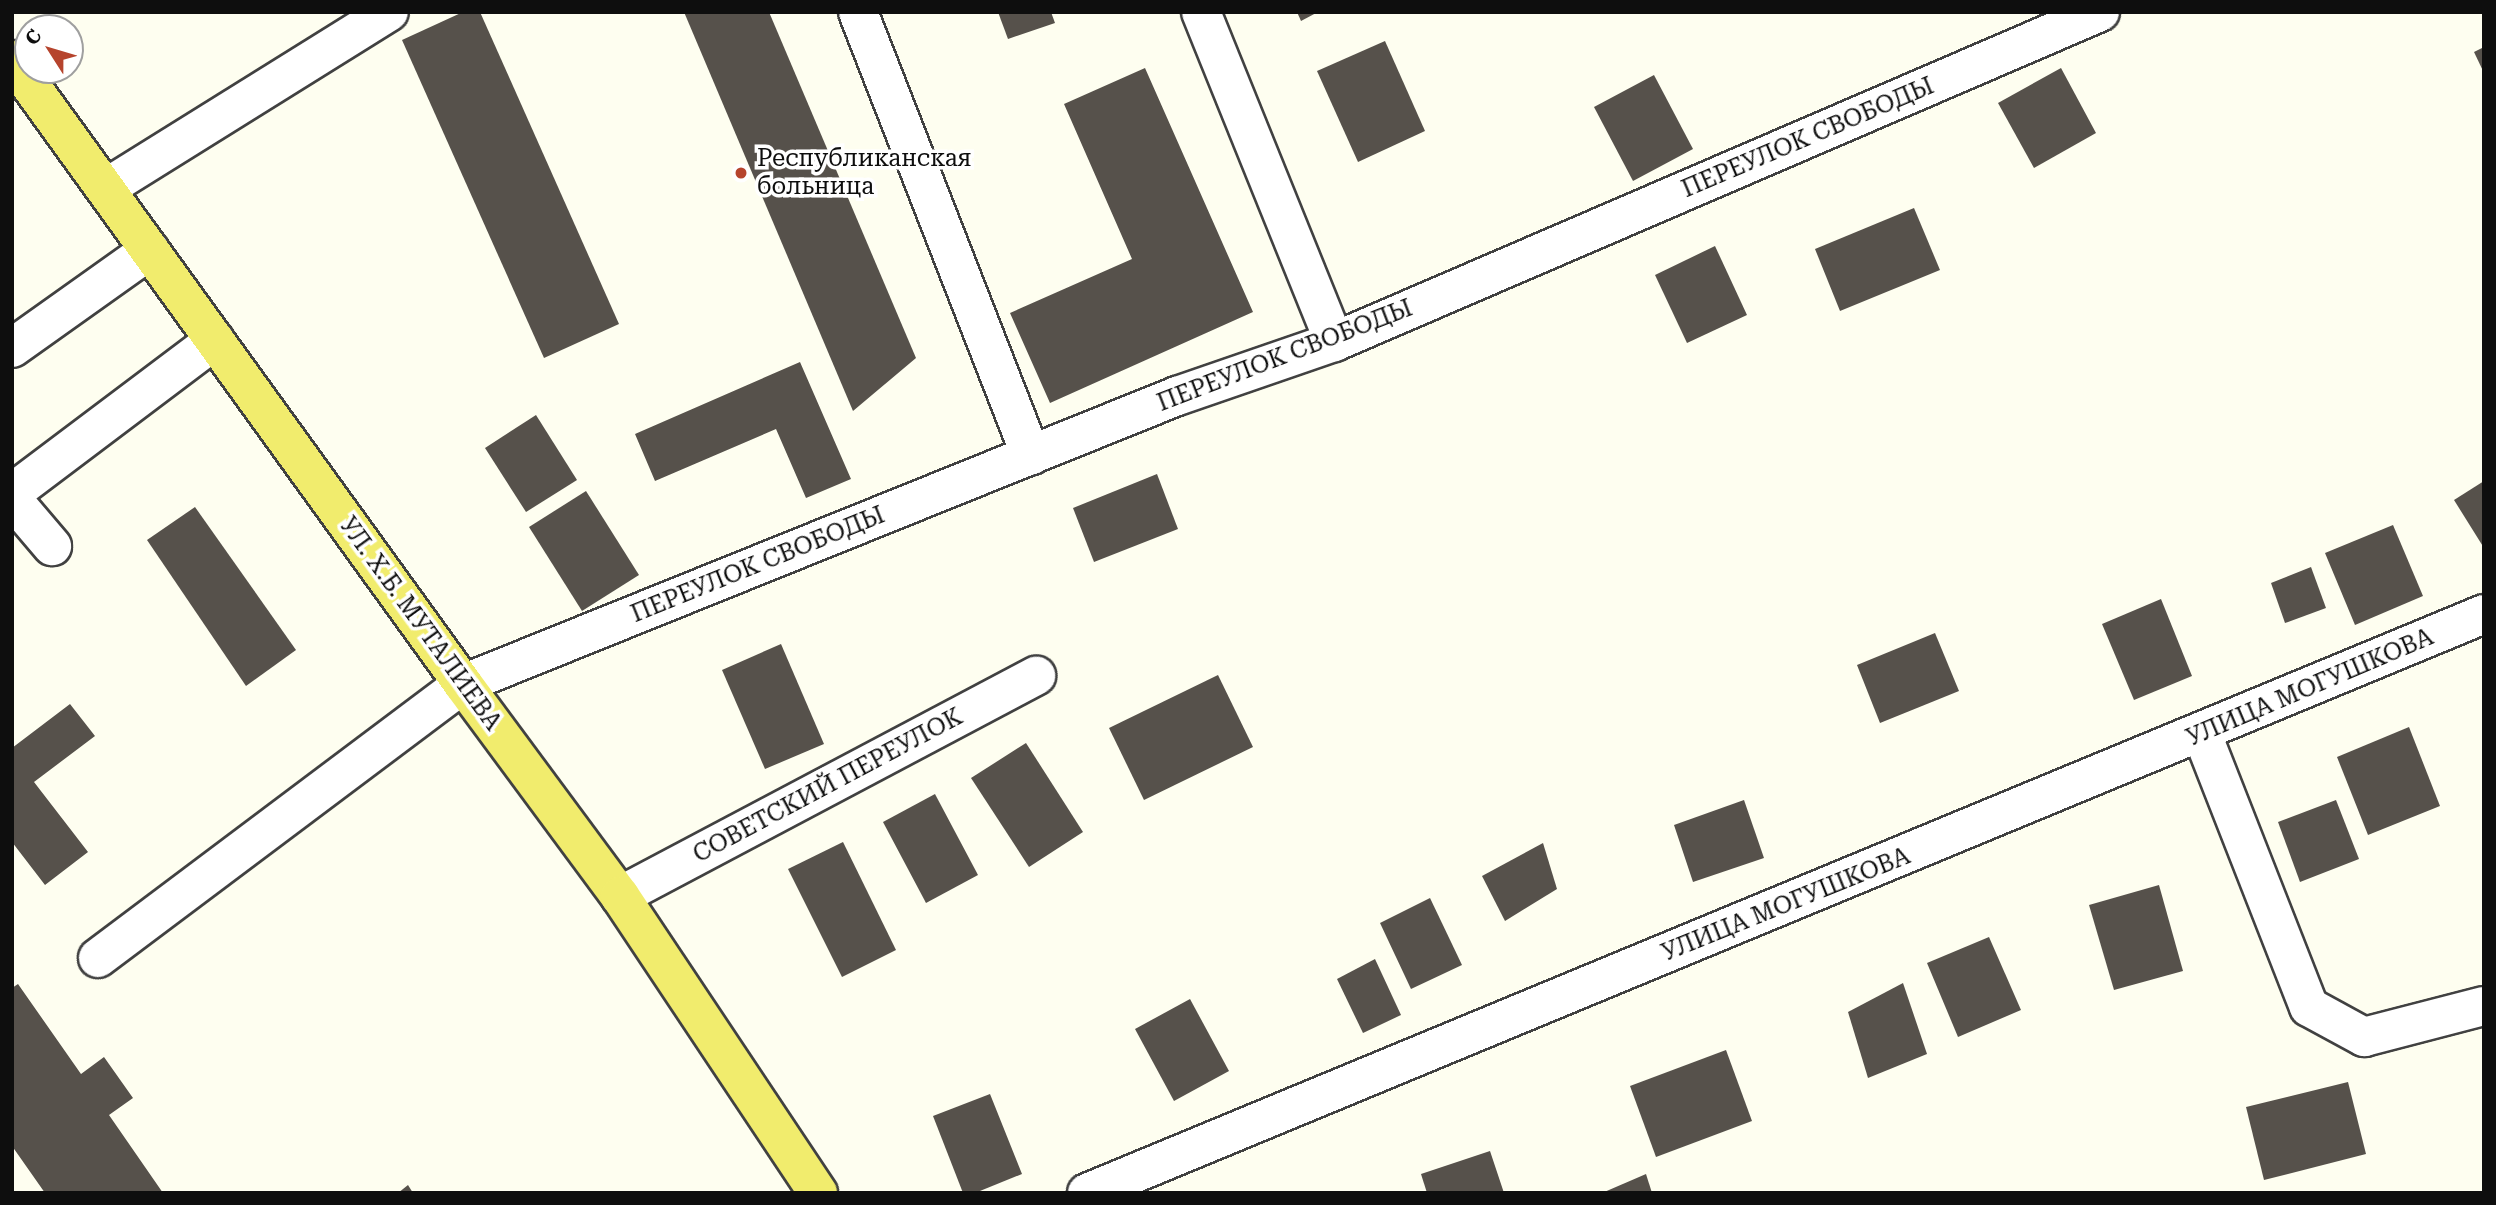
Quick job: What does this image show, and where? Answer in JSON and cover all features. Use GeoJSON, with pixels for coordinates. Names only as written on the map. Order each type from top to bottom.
{"type":"FeatureCollection","features":[{"type":"Feature","properties":{"kind":"main road","name":"УЛ. Х.Б. МУТАЛИЕВА"},"geometry":{"type":"LineString","coordinates":[[12,60],[463,684],[620,895],[818,1193]]}},
{"type":"Feature","properties":{"kind":"street"},"geometry":{"type":"LineString","coordinates":[[106,188],[390,12]]}},
{"type":"Feature","properties":{"kind":"street"},"geometry":{"type":"LineString","coordinates":[[858,12],[1031,455]]}},
{"type":"Feature","properties":{"kind":"street"},"geometry":{"type":"LineString","coordinates":[[1200,12],[1334,342]]}},
{"type":"Feature","properties":{"kind":"street","name":"ПЕРЕУЛОК СВОБОДЫ"},"geometry":{"type":"LineString","coordinates":[[98,958],[463,684],[1177,396],[1334,342],[2101,12]]}},
{"type":"Feature","properties":{"kind":"street"},"geometry":{"type":"LineString","coordinates":[[12,348],[150,250]]}},
{"type":"Feature","properties":{"kind":"street"},"geometry":{"type":"LineString","coordinates":[[12,493],[215,340]]}},
{"type":"Feature","properties":{"kind":"street"},"geometry":{"type":"LineString","coordinates":[[12,499],[52,546]]}},
{"type":"Feature","properties":{"kind":"street","name":"УЛИЦА МОГУШКОВА"},"geometry":{"type":"LineString","coordinates":[[1087,1193],[2202,734],[2484,614]]}},
{"type":"Feature","properties":{"kind":"street","name":"СОВЕТСКИЙ ПЕРЕУЛОК"},"geometry":{"type":"LineString","coordinates":[[620,895],[1036,676]]}},
{"type":"Feature","properties":{"kind":"street"},"geometry":{"type":"LineString","coordinates":[[2202,734],[2309,1007],[2364,1037],[2484,1006]]}},
{"type":"Feature","properties":{"kind":"building"},"geometry":{"type":"Polygon","coordinates":[[[463,12],[480,12],[619,324],[544,358],[402,40],[463,12]]]}},
{"type":"Feature","properties":{"kind":"building"},"geometry":{"type":"Polygon","coordinates":[[[684,12],[769,12],[916,358],[853,411],[684,12]]]}},
{"type":"Feature","properties":{"kind":"building"},"geometry":{"type":"Polygon","coordinates":[[[998,12],[1051,12],[1055,23],[1008,39],[998,12]]]}},
{"type":"Feature","properties":{"kind":"building"},"geometry":{"type":"Polygon","coordinates":[[[1297,12],[1318,12],[1301,21],[1297,12]]]}},
{"type":"Feature","properties":{"kind":"building"},"geometry":{"type":"Polygon","coordinates":[[[1385,41],[1425,131],[1358,162],[1317,71],[1385,41]]]}},
{"type":"Feature","properties":{"kind":"building"},"geometry":{"type":"Polygon","coordinates":[[[2484,47],[2484,73],[2474,52],[2484,47]]]}},
{"type":"Feature","properties":{"kind":"building"},"geometry":{"type":"Polygon","coordinates":[[[1145,68],[1253,312],[1050,403],[1010,313],[1132,259],[1064,104],[1145,68]]]}},
{"type":"Feature","properties":{"kind":"building"},"geometry":{"type":"Polygon","coordinates":[[[2061,68],[2096,133],[2034,168],[1998,103],[2061,68]]]}},
{"type":"Feature","properties":{"kind":"building"},"geometry":{"type":"Polygon","coordinates":[[[1654,75],[1693,149],[1633,181],[1594,107],[1654,75]]]}},
{"type":"Feature","properties":{"kind":"building"},"geometry":{"type":"Polygon","coordinates":[[[1914,208],[1940,270],[1840,311],[1815,249],[1914,208]]]}},
{"type":"Feature","properties":{"kind":"building"},"geometry":{"type":"Polygon","coordinates":[[[1715,246],[1747,315],[1687,343],[1655,275],[1715,246]]]}},
{"type":"Feature","properties":{"kind":"building"},"geometry":{"type":"Polygon","coordinates":[[[800,362],[851,479],[806,498],[776,429],[655,481],[635,434],[800,362]]]}},
{"type":"Feature","properties":{"kind":"building"},"geometry":{"type":"Polygon","coordinates":[[[536,415],[577,480],[526,512],[485,448],[536,415]]]}},
{"type":"Feature","properties":{"kind":"building"},"geometry":{"type":"Polygon","coordinates":[[[1157,474],[1178,529],[1094,562],[1073,508],[1157,474]]]}},
{"type":"Feature","properties":{"kind":"building"},"geometry":{"type":"Polygon","coordinates":[[[2484,481],[2484,548],[2454,500],[2484,481]]]}},
{"type":"Feature","properties":{"kind":"building"},"geometry":{"type":"Polygon","coordinates":[[[586,491],[639,575],[582,611],[529,527],[586,491]]]}},
{"type":"Feature","properties":{"kind":"building"},"geometry":{"type":"Polygon","coordinates":[[[195,507],[296,650],[246,686],[147,540],[195,507]]]}},
{"type":"Feature","properties":{"kind":"building"},"geometry":{"type":"Polygon","coordinates":[[[2393,525],[2423,596],[2355,625],[2325,553],[2393,525]]]}},
{"type":"Feature","properties":{"kind":"building"},"geometry":{"type":"Polygon","coordinates":[[[2311,567],[2326,608],[2285,623],[2271,583],[2311,567]]]}},
{"type":"Feature","properties":{"kind":"building"},"geometry":{"type":"Polygon","coordinates":[[[2161,599],[2192,676],[2134,700],[2102,624],[2161,599]]]}},
{"type":"Feature","properties":{"kind":"building"},"geometry":{"type":"Polygon","coordinates":[[[1935,633],[1959,691],[1880,723],[1857,665],[1935,633]]]}},
{"type":"Feature","properties":{"kind":"building"},"geometry":{"type":"Polygon","coordinates":[[[781,644],[824,744],[765,769],[722,670],[781,644]]]}},
{"type":"Feature","properties":{"kind":"building"},"geometry":{"type":"Polygon","coordinates":[[[1218,675],[1253,747],[1144,800],[1109,728],[1218,675]]]}},
{"type":"Feature","properties":{"kind":"building"},"geometry":{"type":"Polygon","coordinates":[[[70,704],[95,736],[34,782],[88,852],[45,885],[12,842],[12,748],[70,704]]]}},
{"type":"Feature","properties":{"kind":"building"},"geometry":{"type":"Polygon","coordinates":[[[2409,727],[2440,806],[2368,835],[2337,757],[2409,727]]]}},
{"type":"Feature","properties":{"kind":"building"},"geometry":{"type":"Polygon","coordinates":[[[1026,743],[1083,832],[1029,867],[971,778],[1026,743]]]}},
{"type":"Feature","properties":{"kind":"building"},"geometry":{"type":"Polygon","coordinates":[[[935,794],[978,875],[926,903],[883,822],[935,794]]]}},
{"type":"Feature","properties":{"kind":"building"},"geometry":{"type":"Polygon","coordinates":[[[1744,800],[1764,858],[1693,882],[1674,825],[1744,800]]]}},
{"type":"Feature","properties":{"kind":"building"},"geometry":{"type":"Polygon","coordinates":[[[2336,800],[2359,859],[2300,882],[2278,822],[2336,800]]]}},
{"type":"Feature","properties":{"kind":"building"},"geometry":{"type":"Polygon","coordinates":[[[843,842],[896,950],[842,977],[788,869],[843,842]]]}},
{"type":"Feature","properties":{"kind":"building"},"geometry":{"type":"Polygon","coordinates":[[[1543,843],[1557,889],[1505,921],[1482,876],[1543,843]]]}},
{"type":"Feature","properties":{"kind":"building"},"geometry":{"type":"Polygon","coordinates":[[[2159,885],[2183,971],[2114,990],[2089,905],[2159,885]]]}},
{"type":"Feature","properties":{"kind":"building"},"geometry":{"type":"Polygon","coordinates":[[[1430,898],[1462,965],[1411,989],[1380,923],[1430,898]]]}},
{"type":"Feature","properties":{"kind":"building"},"geometry":{"type":"Polygon","coordinates":[[[1989,937],[2021,1010],[1958,1037],[1927,963],[1989,937]]]}},
{"type":"Feature","properties":{"kind":"building"},"geometry":{"type":"Polygon","coordinates":[[[1375,959],[1401,1015],[1363,1033],[1337,979],[1375,959]]]}},
{"type":"Feature","properties":{"kind":"building"},"geometry":{"type":"Polygon","coordinates":[[[1903,983],[1927,1054],[1868,1078],[1848,1012],[1903,983]]]}},
{"type":"Feature","properties":{"kind":"building"},"geometry":{"type":"Polygon","coordinates":[[[18,984],[81,1074],[104,1057],[133,1098],[109,1115],[163,1193],[45,1193],[12,1146],[12,988],[18,984]]]}},
{"type":"Feature","properties":{"kind":"building"},"geometry":{"type":"Polygon","coordinates":[[[1190,999],[1229,1071],[1174,1101],[1135,1029],[1190,999]]]}},
{"type":"Feature","properties":{"kind":"building"},"geometry":{"type":"Polygon","coordinates":[[[1726,1050],[1752,1121],[1656,1157],[1630,1086],[1726,1050]]]}},
{"type":"Feature","properties":{"kind":"building"},"geometry":{"type":"Polygon","coordinates":[[[2348,1082],[2366,1154],[2264,1180],[2246,1107],[2348,1082]]]}},
{"type":"Feature","properties":{"kind":"building"},"geometry":{"type":"Polygon","coordinates":[[[990,1094],[1022,1174],[975,1193],[963,1193],[933,1116],[990,1094]]]}},
{"type":"Feature","properties":{"kind":"building"},"geometry":{"type":"Polygon","coordinates":[[[1490,1151],[1504,1193],[1427,1193],[1421,1174],[1490,1151]]]}},
{"type":"Feature","properties":{"kind":"building"},"geometry":{"type":"Polygon","coordinates":[[[1646,1174],[1652,1193],[1602,1193],[1646,1174]]]}},
{"type":"Feature","properties":{"kind":"building"},"geometry":{"type":"Polygon","coordinates":[[[408,1185],[413,1193],[398,1193],[408,1185]]]}},
{"type":"Feature","properties":{"kind":"place","name":"Республиканская больница"},"geometry":{"type":"Point","coordinates":[741,173]}}]}
